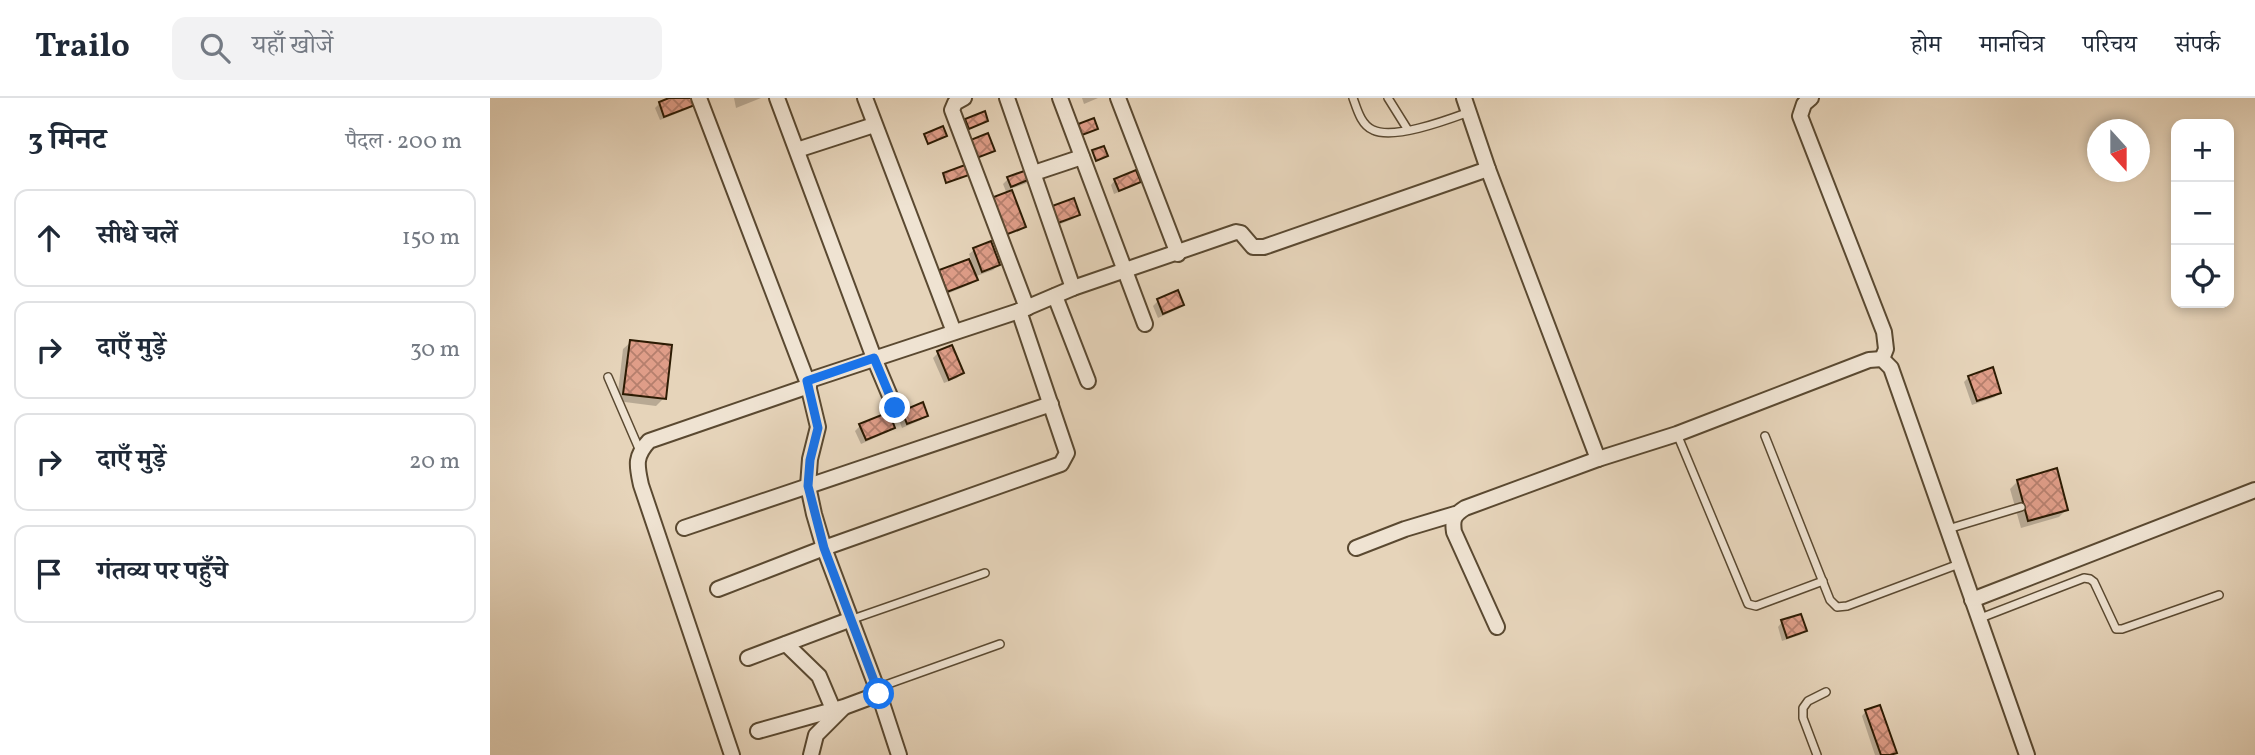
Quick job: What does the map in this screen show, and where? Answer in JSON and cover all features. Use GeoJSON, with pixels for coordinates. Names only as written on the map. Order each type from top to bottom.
{"type":"FeatureCollection","features":[{"type":"Feature","properties":{"kind":"street"},"geometry":{"type":"LineString","coordinates":[[699,98],[808,383],[818,428],[810,460],[808,486],[824,548],[899,755]]}},
{"type":"Feature","properties":{"kind":"street"},"geometry":{"type":"LineString","coordinates":[[778,98],[895,408]]}},
{"type":"Feature","properties":{"kind":"street"},"geometry":{"type":"LineString","coordinates":[[864,98],[954,332]]}},
{"type":"Feature","properties":{"kind":"street"},"geometry":{"type":"LineString","coordinates":[[718,589],[824,548],[1061,464],[1068,453],[1023,309],[952,110],[955,103],[964,98]]}},
{"type":"Feature","properties":{"kind":"street"},"geometry":{"type":"LineString","coordinates":[[1007,98],[1073,288]]}},
{"type":"Feature","properties":{"kind":"street"},"geometry":{"type":"LineString","coordinates":[[1060,98],[1145,324]]}},
{"type":"Feature","properties":{"kind":"street"},"geometry":{"type":"LineString","coordinates":[[1118,98],[1178,254]]}},
{"type":"Feature","properties":{"kind":"street"},"geometry":{"type":"LineString","coordinates":[[1811,98],[1804,104],[1800,116],[1884,332],[1886,349],[1882,359]]}},
{"type":"Feature","properties":{"kind":"street"},"geometry":{"type":"LineString","coordinates":[[1467,105],[1488,169],[1598,459]]}},
{"type":"Feature","properties":{"kind":"street"},"geometry":{"type":"LineString","coordinates":[[797,150],[874,125]]}},
{"type":"Feature","properties":{"kind":"street"},"geometry":{"type":"LineString","coordinates":[[1034,173],[1082,158]]}},
{"type":"Feature","properties":{"kind":"street"},"geometry":{"type":"LineString","coordinates":[[732,755],[641,485],[637,466],[640,451],[649,442],[874,358],[1023,309],[1073,288],[1236,232],[1241,233],[1253,247],[1264,247],[1488,169]]}},
{"type":"Feature","properties":{"kind":"street"},"geometry":{"type":"LineString","coordinates":[[1055,296],[1088,381]]}},
{"type":"Feature","properties":{"kind":"street"},"geometry":{"type":"LineString","coordinates":[[1356,548],[1455,514],[1474,504],[1598,459],[1676,434],[1869,360],[1882,359],[1891,368],[2027,755]]}},
{"type":"Feature","properties":{"kind":"street"},"geometry":{"type":"LineString","coordinates":[[684,528],[1051,404]]}},
{"type":"Feature","properties":{"kind":"street"},"geometry":{"type":"LineString","coordinates":[[1972,600],[2255,490]]}},
{"type":"Feature","properties":{"kind":"street"},"geometry":{"type":"LineString","coordinates":[[1455,514],[1452,522],[1454,532],[1497,627]]}},
{"type":"Feature","properties":{"kind":"street"},"geometry":{"type":"LineString","coordinates":[[748,658],[849,620]]}},
{"type":"Feature","properties":{"kind":"street"},"geometry":{"type":"LineString","coordinates":[[786,643],[819,676],[839,708]]}},
{"type":"Feature","properties":{"kind":"street"},"geometry":{"type":"LineString","coordinates":[[758,731],[839,708],[878,691]]}},
{"type":"Feature","properties":{"kind":"street"},"geometry":{"type":"LineString","coordinates":[[811,755],[816,736],[839,708]]}},
{"type":"Feature","properties":{"kind":"lane"},"geometry":{"type":"LineString","coordinates":[[1353,98],[1360,117],[1370,129],[1382,133],[1408,130],[1467,105]]}},
{"type":"Feature","properties":{"kind":"lane"},"geometry":{"type":"LineString","coordinates":[[1388,98],[1408,130]]}},
{"type":"Feature","properties":{"kind":"lane"},"geometry":{"type":"LineString","coordinates":[[608,377],[640,451]]}},
{"type":"Feature","properties":{"kind":"lane"},"geometry":{"type":"LineString","coordinates":[[1676,434],[1748,604],[1756,606],[1823,581]]}},
{"type":"Feature","properties":{"kind":"lane"},"geometry":{"type":"LineString","coordinates":[[1765,436],[1830,600],[1842,608],[1959,564]]}},
{"type":"Feature","properties":{"kind":"lane"},"geometry":{"type":"LineString","coordinates":[[1947,530],[2021,507]]}},
{"type":"Feature","properties":{"kind":"lane"},"geometry":{"type":"LineString","coordinates":[[849,620],[985,573]]}},
{"type":"Feature","properties":{"kind":"lane"},"geometry":{"type":"LineString","coordinates":[[1978,619],[2084,578],[2094,582],[2116,629],[2219,595]]}},
{"type":"Feature","properties":{"kind":"lane"},"geometry":{"type":"LineString","coordinates":[[878,691],[1000,644]]}},
{"type":"Feature","properties":{"kind":"lane"},"geometry":{"type":"LineString","coordinates":[[1817,755],[1803,718],[1803,708],[1808,701],[1826,692]]}},
{"type":"Feature","properties":{"kind":"building"},"geometry":{"type":"Polygon","coordinates":[[[669,98],[692,98],[695,105],[664,117],[659,102],[669,98]]]}},
{"type":"Feature","properties":{"kind":"building"},"geometry":{"type":"Polygon","coordinates":[[[985,111],[988,121],[969,129],[965,119],[985,111]]]}},
{"type":"Feature","properties":{"kind":"building"},"geometry":{"type":"Polygon","coordinates":[[[1094,118],[1098,129],[1082,135],[1078,124],[1094,118]]]}},
{"type":"Feature","properties":{"kind":"building"},"geometry":{"type":"Polygon","coordinates":[[[943,126],[947,136],[928,144],[924,134],[943,126]]]}},
{"type":"Feature","properties":{"kind":"building"},"geometry":{"type":"Polygon","coordinates":[[[988,133],[995,151],[974,159],[968,141],[988,133]]]}},
{"type":"Feature","properties":{"kind":"building"},"geometry":{"type":"Polygon","coordinates":[[[1104,146],[1108,156],[1096,161],[1092,150],[1104,146]]]}},
{"type":"Feature","properties":{"kind":"building"},"geometry":{"type":"Polygon","coordinates":[[[965,165],[969,175],[946,183],[943,173],[965,165]]]}},
{"type":"Feature","properties":{"kind":"building"},"geometry":{"type":"Polygon","coordinates":[[[1030,169],[1033,178],[1011,187],[1007,177],[1030,169]]]}},
{"type":"Feature","properties":{"kind":"building"},"geometry":{"type":"Polygon","coordinates":[[[1136,170],[1141,182],[1119,191],[1114,179],[1136,170]]]}},
{"type":"Feature","properties":{"kind":"building"},"geometry":{"type":"Polygon","coordinates":[[[1012,190],[1026,227],[1005,235],[991,198],[1012,190]]]}},
{"type":"Feature","properties":{"kind":"building"},"geometry":{"type":"Polygon","coordinates":[[[1074,198],[1080,215],[1058,223],[1052,206],[1074,198]]]}},
{"type":"Feature","properties":{"kind":"building"},"geometry":{"type":"Polygon","coordinates":[[[991,241],[1000,265],[982,272],[973,248],[991,241]]]}},
{"type":"Feature","properties":{"kind":"building"},"geometry":{"type":"Polygon","coordinates":[[[969,259],[978,280],[947,292],[939,270],[969,259]]]}},
{"type":"Feature","properties":{"kind":"building"},"geometry":{"type":"Polygon","coordinates":[[[1178,290],[1184,305],[1163,314],[1157,299],[1178,290]]]}},
{"type":"Feature","properties":{"kind":"building"},"geometry":{"type":"Polygon","coordinates":[[[630,340],[672,345],[666,399],[623,394],[630,340]]]}},
{"type":"Feature","properties":{"kind":"building"},"geometry":{"type":"Polygon","coordinates":[[[952,345],[964,373],[949,380],[937,351],[952,345]]]}},
{"type":"Feature","properties":{"kind":"building"},"geometry":{"type":"Polygon","coordinates":[[[1993,367],[2001,393],[1977,401],[1968,376],[1993,367]]]}},
{"type":"Feature","properties":{"kind":"building"},"geometry":{"type":"Polygon","coordinates":[[[923,402],[928,416],[907,424],[902,411],[923,402]]]}},
{"type":"Feature","properties":{"kind":"building"},"geometry":{"type":"Polygon","coordinates":[[[889,412],[895,428],[866,440],[859,424],[889,412]]]}},
{"type":"Feature","properties":{"kind":"building"},"geometry":{"type":"Polygon","coordinates":[[[2057,468],[2068,510],[2028,521],[2017,480],[2057,468]]]}},
{"type":"Feature","properties":{"kind":"building"},"geometry":{"type":"Polygon","coordinates":[[[1801,614],[1807,631],[1787,638],[1781,620],[1801,614]]]}},
{"type":"Feature","properties":{"kind":"building"},"geometry":{"type":"Polygon","coordinates":[[[1880,705],[1897,753],[1890,755],[1881,755],[1865,710],[1880,705]]]}},
{"type":"Feature","properties":{"kind":"route"},"geometry":{"type":"LineString","coordinates":[[879,694],[849,620],[814,514],[808,486],[810,460],[818,428],[807,381],[874,358],[895,408]]}}]}
